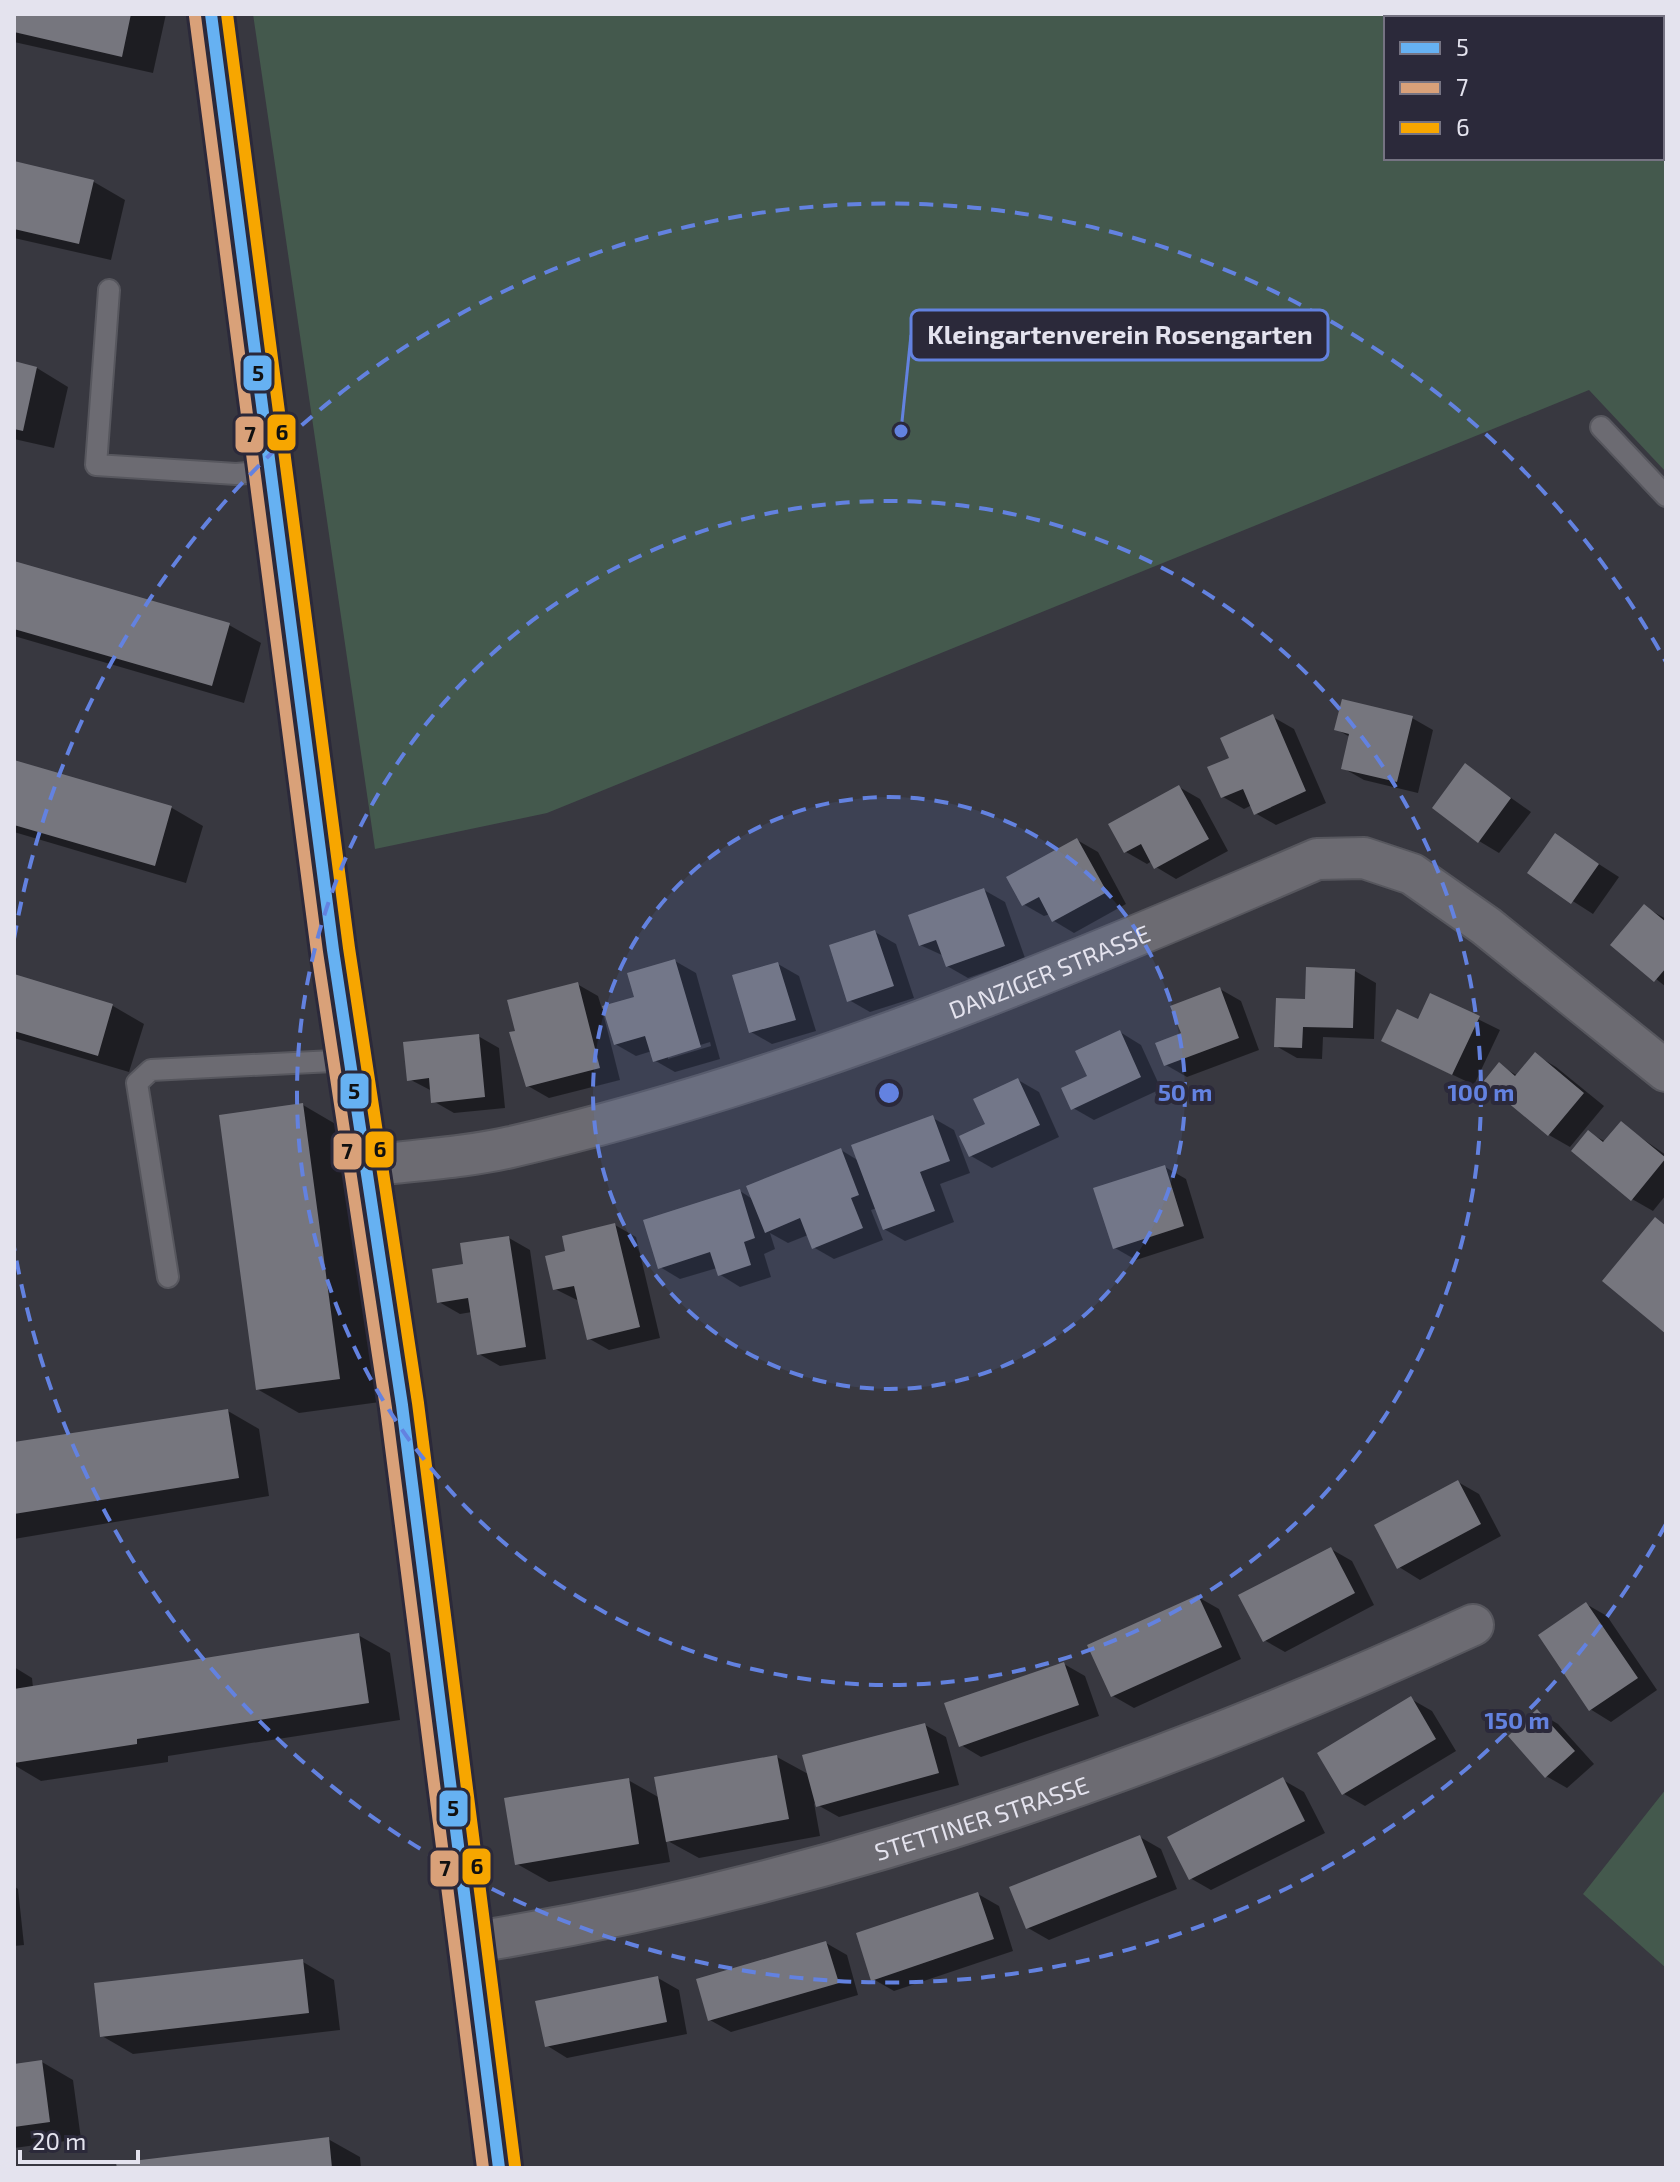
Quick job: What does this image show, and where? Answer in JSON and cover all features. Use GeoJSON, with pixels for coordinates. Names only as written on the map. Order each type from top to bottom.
{"type":"FeatureCollection","features":[{"type":"Feature","properties":{"kind":"street"},"geometry":{"type":"LineString","coordinates":[[211,14],[331,934],[353,1060],[499,2168]]}},
{"type":"Feature","properties":{"kind":"street","name":"DANZIGER STRASSE"},"geometry":{"type":"LineString","coordinates":[[367,1166],[508,1148],[687,1100],[995,995],[1317,859],[1364,858],[1412,874],[1486,926],[1666,1071]]}},
{"type":"Feature","properties":{"kind":"street","name":"STETTINER STRASSE"},"geometry":{"type":"LineString","coordinates":[[469,1943],[578,1925],[896,1848],[1136,1767],[1473,1625]]}},
{"type":"Feature","properties":{"kind":"lane"},"geometry":{"type":"LineString","coordinates":[[109,290],[96,465],[236,474],[271,471]]}},
{"type":"Feature","properties":{"kind":"lane"},"geometry":{"type":"LineString","coordinates":[[1601,427],[1666,496]]}},
{"type":"Feature","properties":{"kind":"lane"},"geometry":{"type":"LineString","coordinates":[[168,1277],[137,1083],[151,1070],[353,1060]]}},
{"type":"Feature","properties":{"kind":"green space"},"geometry":{"type":"Polygon","coordinates":[[[253,14],[1635,16],[1384,16],[1384,160],[1664,160],[1666,32],[1666,472],[1589,390],[547,813],[375,849],[253,14]]]}},
{"type":"Feature","properties":{"kind":"green space"},"geometry":{"type":"Polygon","coordinates":[[[1666,1789],[1666,1968],[1583,1894],[1666,1789]]]}},
{"type":"Feature","properties":{"kind":"building"},"geometry":{"type":"Polygon","coordinates":[[[14,14],[131,14],[122,57],[14,32],[14,14]]]}},
{"type":"Feature","properties":{"kind":"building"},"geometry":{"type":"Polygon","coordinates":[[[14,161],[94,180],[79,244],[14,229],[14,161]]]}},
{"type":"Feature","properties":{"kind":"building"},"geometry":{"type":"Polygon","coordinates":[[[14,361],[37,367],[23,431],[14,429],[14,361]]]}},
{"type":"Feature","properties":{"kind":"building"},"geometry":{"type":"Polygon","coordinates":[[[14,561],[230,623],[212,686],[14,629],[14,561]]]}},
{"type":"Feature","properties":{"kind":"building"},"geometry":{"type":"Polygon","coordinates":[[[1342,699],[1413,716],[1397,782],[1341,769],[1349,734],[1334,730],[1342,699]]]}},
{"type":"Feature","properties":{"kind":"building"},"geometry":{"type":"Polygon","coordinates":[[[1273,714],[1306,791],[1254,815],[1243,789],[1221,798],[1207,767],[1229,758],[1220,738],[1273,714]]]}},
{"type":"Feature","properties":{"kind":"building"},"geometry":{"type":"Polygon","coordinates":[[[14,760],[172,806],[155,866],[14,825],[14,760]]]}},
{"type":"Feature","properties":{"kind":"building"},"geometry":{"type":"Polygon","coordinates":[[[1465,763],[1511,798],[1478,843],[1432,808],[1465,763]]]}},
{"type":"Feature","properties":{"kind":"building"},"geometry":{"type":"Polygon","coordinates":[[[1179,785],[1209,839],[1154,869],[1141,844],[1124,853],[1108,824],[1179,785]]]}},
{"type":"Feature","properties":{"kind":"building"},"geometry":{"type":"Polygon","coordinates":[[[1555,833],[1599,864],[1571,904],[1527,873],[1555,833]]]}},
{"type":"Feature","properties":{"kind":"building"},"geometry":{"type":"Polygon","coordinates":[[[1077,838],[1107,892],[1052,922],[1039,897],[1022,906],[1006,877],[1077,838]]]}},
{"type":"Feature","properties":{"kind":"building"},"geometry":{"type":"Polygon","coordinates":[[[984,888],[1005,946],[946,967],[936,940],[919,946],[908,915],[984,888]]]}},
{"type":"Feature","properties":{"kind":"building"},"geometry":{"type":"Polygon","coordinates":[[[1644,904],[1666,922],[1666,968],[1654,982],[1610,945],[1644,904]]]}},
{"type":"Feature","properties":{"kind":"building"},"geometry":{"type":"Polygon","coordinates":[[[875,930],[894,986],[847,1002],[829,945],[875,930]]]}},
{"type":"Feature","properties":{"kind":"building"},"geometry":{"type":"Polygon","coordinates":[[[675,959],[701,1047],[653,1062],[645,1036],[614,1045],[602,1006],[634,997],[627,973],[675,959]]]}},
{"type":"Feature","properties":{"kind":"building"},"geometry":{"type":"Polygon","coordinates":[[[778,962],[796,1020],[749,1033],[732,975],[778,962]]]}},
{"type":"Feature","properties":{"kind":"building"},"geometry":{"type":"Polygon","coordinates":[[[1306,967],[1355,969],[1353,1028],[1303,1027],[1302,1048],[1274,1047],[1276,998],[1305,999],[1306,967]]]}},
{"type":"Feature","properties":{"kind":"building"},"geometry":{"type":"Polygon","coordinates":[[[14,974],[113,1004],[98,1056],[14,1031],[14,974]]]}},
{"type":"Feature","properties":{"kind":"building"},"geometry":{"type":"Polygon","coordinates":[[[578,982],[600,1068],[526,1087],[509,1032],[515,1031],[507,1000],[578,982]]]}},
{"type":"Feature","properties":{"kind":"building"},"geometry":{"type":"Polygon","coordinates":[[[1220,987],[1239,1038],[1164,1066],[1155,1043],[1181,1033],[1170,1006],[1220,987]]]}},
{"type":"Feature","properties":{"kind":"building"},"geometry":{"type":"Polygon","coordinates":[[[1430,993],[1480,1016],[1452,1075],[1381,1041],[1397,1009],[1418,1019],[1430,993]]]}},
{"type":"Feature","properties":{"kind":"building"},"geometry":{"type":"Polygon","coordinates":[[[1120,1030],[1141,1077],[1071,1110],[1061,1088],[1087,1076],[1075,1051],[1120,1030]]]}},
{"type":"Feature","properties":{"kind":"building"},"geometry":{"type":"Polygon","coordinates":[[[479,1034],[485,1097],[431,1103],[429,1078],[407,1081],[403,1042],[479,1034]]]}},
{"type":"Feature","properties":{"kind":"building"},"geometry":{"type":"Polygon","coordinates":[[[1535,1052],[1584,1093],[1548,1136],[1483,1082],[1499,1062],[1515,1076],[1535,1052]]]}},
{"type":"Feature","properties":{"kind":"building"},"geometry":{"type":"Polygon","coordinates":[[[1018,1078],[1040,1125],[969,1157],[959,1136],[985,1124],[973,1099],[1018,1078]]]}},
{"type":"Feature","properties":{"kind":"building"},"geometry":{"type":"Polygon","coordinates":[[[303,1103],[340,1379],[256,1390],[219,1115],[303,1103]]]}},
{"type":"Feature","properties":{"kind":"building"},"geometry":{"type":"Polygon","coordinates":[[[933,1115],[950,1161],[920,1172],[935,1211],[883,1230],[851,1145],[933,1115]]]}},
{"type":"Feature","properties":{"kind":"building"},"geometry":{"type":"Polygon","coordinates":[[[1621,1121],[1666,1158],[1631,1201],[1571,1151],[1588,1130],[1603,1142],[1621,1121]]]}},
{"type":"Feature","properties":{"kind":"building"},"geometry":{"type":"Polygon","coordinates":[[[841,1148],[859,1195],[851,1198],[863,1228],[812,1249],[800,1218],[765,1233],[746,1186],[841,1148]]]}},
{"type":"Feature","properties":{"kind":"building"},"geometry":{"type":"Polygon","coordinates":[[[1165,1165],[1184,1226],[1113,1249],[1093,1188],[1165,1165]]]}},
{"type":"Feature","properties":{"kind":"building"},"geometry":{"type":"Polygon","coordinates":[[[740,1189],[755,1238],[744,1242],[751,1265],[718,1276],[710,1252],[658,1269],[643,1220],[740,1189]]]}},
{"type":"Feature","properties":{"kind":"building"},"geometry":{"type":"Polygon","coordinates":[[[1655,1217],[1666,1226],[1666,1334],[1602,1281],[1655,1217]]]}},
{"type":"Feature","properties":{"kind":"building"},"geometry":{"type":"Polygon","coordinates":[[[615,1223],[640,1327],[587,1340],[574,1286],[553,1290],[545,1256],[565,1251],[562,1236],[615,1223]]]}},
{"type":"Feature","properties":{"kind":"building"},"geometry":{"type":"Polygon","coordinates":[[[509,1236],[526,1347],[477,1355],[468,1298],[437,1303],[432,1269],[463,1264],[460,1243],[509,1236]]]}},
{"type":"Feature","properties":{"kind":"building"},"geometry":{"type":"Polygon","coordinates":[[[228,1409],[239,1478],[14,1514],[14,1442],[228,1409]]]}},
{"type":"Feature","properties":{"kind":"building"},"geometry":{"type":"Polygon","coordinates":[[[1458,1480],[1481,1524],[1397,1569],[1374,1525],[1458,1480]]]}},
{"type":"Feature","properties":{"kind":"building"},"geometry":{"type":"Polygon","coordinates":[[[1331,1547],[1355,1593],[1263,1642],[1238,1595],[1331,1547]]]}},
{"type":"Feature","properties":{"kind":"building"},"geometry":{"type":"Polygon","coordinates":[[[1198,1595],[1222,1647],[1111,1697],[1087,1645],[1198,1595]]]}},
{"type":"Feature","properties":{"kind":"building"},"geometry":{"type":"Polygon","coordinates":[[[1586,1602],[1638,1678],[1589,1711],[1538,1635],[1586,1602]]]}},
{"type":"Feature","properties":{"kind":"building"},"geometry":{"type":"Polygon","coordinates":[[[359,1633],[369,1703],[137,1739],[137,1744],[14,1763],[14,1689],[359,1633]]]}},
{"type":"Feature","properties":{"kind":"building"},"geometry":{"type":"Polygon","coordinates":[[[1064,1662],[1079,1705],[959,1747],[944,1703],[1064,1662]]]}},
{"type":"Feature","properties":{"kind":"building"},"geometry":{"type":"Polygon","coordinates":[[[1411,1696],[1436,1739],[1342,1795],[1317,1753],[1411,1696]]]}},
{"type":"Feature","properties":{"kind":"building"},"geometry":{"type":"Polygon","coordinates":[[[1537,1709],[1575,1751],[1545,1778],[1508,1736],[1537,1709]]]}},
{"type":"Feature","properties":{"kind":"building"},"geometry":{"type":"Polygon","coordinates":[[[925,1723],[939,1773],[816,1807],[802,1755],[925,1723]]]}},
{"type":"Feature","properties":{"kind":"building"},"geometry":{"type":"Polygon","coordinates":[[[777,1755],[789,1819],[666,1842],[654,1777],[777,1755]]]}},
{"type":"Feature","properties":{"kind":"building"},"geometry":{"type":"Polygon","coordinates":[[[1283,1777],[1305,1821],[1189,1880],[1167,1837],[1283,1777]]]}},
{"type":"Feature","properties":{"kind":"building"},"geometry":{"type":"Polygon","coordinates":[[[629,1778],[639,1844],[515,1865],[504,1798],[629,1778]]]}},
{"type":"Feature","properties":{"kind":"building"},"geometry":{"type":"Polygon","coordinates":[[[1140,1835],[1157,1877],[1026,1929],[1009,1887],[1140,1835]]]}},
{"type":"Feature","properties":{"kind":"building"},"geometry":{"type":"Polygon","coordinates":[[[978,1892],[994,1939],[871,1981],[856,1933],[978,1892]]]}},
{"type":"Feature","properties":{"kind":"building"},"geometry":{"type":"Polygon","coordinates":[[[826,1941],[839,1983],[708,2021],[696,1979],[826,1941]]]}},
{"type":"Feature","properties":{"kind":"building"},"geometry":{"type":"Polygon","coordinates":[[[303,1959],[309,2013],[100,2037],[94,1983],[303,1959]]]}},
{"type":"Feature","properties":{"kind":"building"},"geometry":{"type":"Polygon","coordinates":[[[658,1976],[667,2022],[545,2047],[535,2001],[658,1976]]]}},
{"type":"Feature","properties":{"kind":"building"},"geometry":{"type":"Polygon","coordinates":[[[42,2060],[50,2122],[14,2127],[14,2064],[42,2060]]]}},
{"type":"Feature","properties":{"kind":"building"},"geometry":{"type":"Polygon","coordinates":[[[329,2137],[332,2168],[117,2168],[116,2163],[329,2137]]]}},
{"type":"Feature","properties":{"kind":"transit line","name":"5"},"geometry":{"type":"LineString","coordinates":[[211,14],[333,950],[402,1405],[499,2168]]}},
{"type":"Feature","properties":{"kind":"transit line","name":"6"},"geometry":{"type":"LineString","coordinates":[[227,14],[349,948],[418,1403],[515,2166]]}},
{"type":"Feature","properties":{"kind":"transit line","name":"7"},"geometry":{"type":"LineString","coordinates":[[195,16],[317,952],[386,1408],[483,2168]]}},
{"type":"Feature","properties":{"kind":"place","name":"Kleingartenverein Rosengarten"},"geometry":{"type":"Point","coordinates":[901,431]}}]}
